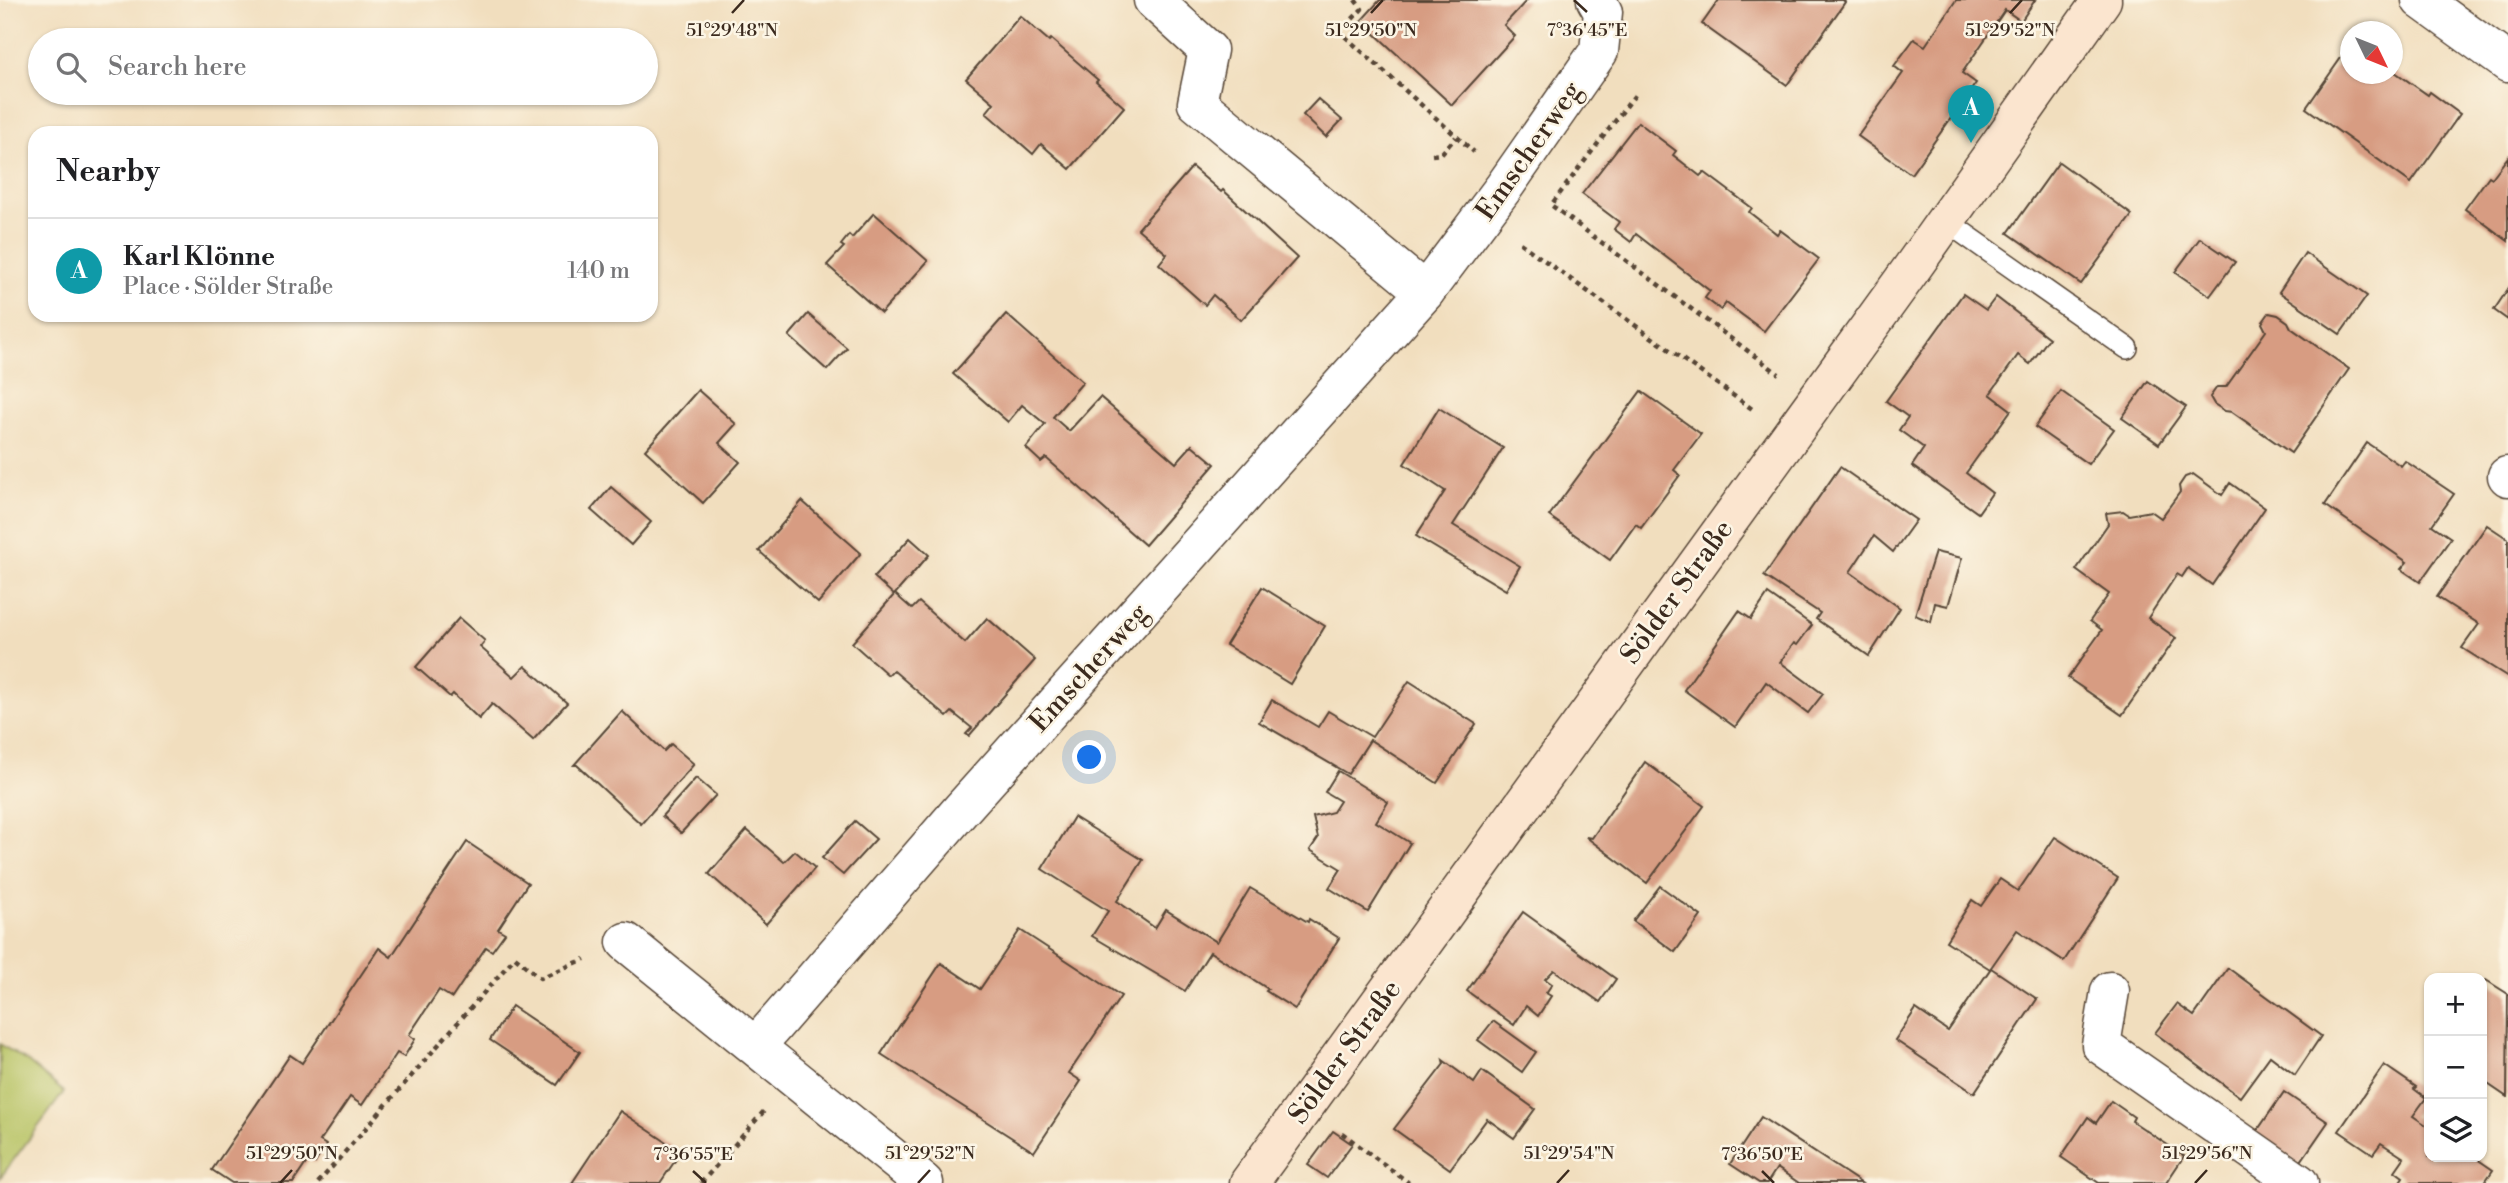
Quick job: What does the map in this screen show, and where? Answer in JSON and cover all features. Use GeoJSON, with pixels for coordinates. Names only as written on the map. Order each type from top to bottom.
{"type":"FeatureCollection","features":[{"type":"Feature","properties":{"kind":"street"},"geometry":{"type":"LineString","coordinates":[[1153,0],[1208,50],[1197,103],[1424,292]]}},
{"type":"Feature","properties":{"kind":"street","name":"Emscherweg"},"geometry":{"type":"LineString","coordinates":[[756,1046],[960,811],[1424,292],[1516,172],[1599,51],[1602,12],[1596,0]]}},
{"type":"Feature","properties":{"kind":"street","name":"Sölder Straße"},"geometry":{"type":"LineString","coordinates":[[1250,1183],[1946,221],[2102,0]]}},
{"type":"Feature","properties":{"kind":"street"},"geometry":{"type":"LineString","coordinates":[[2421,0],[2508,64]]}},
{"type":"Feature","properties":{"kind":"street"},"geometry":{"type":"LineString","coordinates":[[626,942],[924,1183]]}},
{"type":"Feature","properties":{"kind":"street"},"geometry":{"type":"LineString","coordinates":[[2110,991],[2101,1045],[2299,1183]]}},
{"type":"Feature","properties":{"kind":"lane"},"geometry":{"type":"LineString","coordinates":[[1946,221],[2127,348]]}},
{"type":"Feature","properties":{"kind":"path"},"geometry":{"type":"LineString","coordinates":[[1355,0],[1362,9],[1340,33],[1488,163],[1516,172]]}},
{"type":"Feature","properties":{"kind":"path"},"geometry":{"type":"LineString","coordinates":[[1635,95],[1551,205],[1815,400]]}},
{"type":"Feature","properties":{"kind":"path"},"geometry":{"type":"LineString","coordinates":[[1432,155],[1441,154],[1456,137]]}},
{"type":"Feature","properties":{"kind":"path"},"geometry":{"type":"LineString","coordinates":[[1482,218],[1535,253],[1789,437]]}},
{"type":"Feature","properties":{"kind":"path"},"geometry":{"type":"LineString","coordinates":[[318,1183],[515,957],[540,978],[626,942]]}},
{"type":"Feature","properties":{"kind":"path"},"geometry":{"type":"LineString","coordinates":[[701,1183],[794,1077]]}},
{"type":"Feature","properties":{"kind":"path"},"geometry":{"type":"LineString","coordinates":[[1306,1105],[1409,1183]]}},
{"type":"Feature","properties":{"kind":"green space"},"geometry":{"type":"Polygon","coordinates":[[[0,1044],[28,1062],[64,1092],[0,1178],[0,1044]]]}},
{"type":"Feature","properties":{"kind":"building"},"geometry":{"type":"Polygon","coordinates":[[[1380,0],[1527,0],[1504,25],[1515,36],[1452,105],[1361,21],[1380,0]]]}},
{"type":"Feature","properties":{"kind":"building"},"geometry":{"type":"Polygon","coordinates":[[[1719,0],[1845,2],[1787,85],[1702,24],[1719,0]]]}},
{"type":"Feature","properties":{"kind":"building"},"geometry":{"type":"Polygon","coordinates":[[[1956,0],[2035,0],[2021,21],[2005,10],[1962,73],[1976,83],[1911,174],[1858,136],[1903,73],[1894,66],[1914,39],[1925,46],[1956,0]]]}},
{"type":"Feature","properties":{"kind":"building"},"geometry":{"type":"Polygon","coordinates":[[[1020,16],[1098,80],[1096,82],[1124,107],[1070,169],[1041,144],[1033,154],[986,113],[994,103],[966,79],[1020,16]]]}},
{"type":"Feature","properties":{"kind":"building"},"geometry":{"type":"Polygon","coordinates":[[[2340,59],[2340,84],[2403,84],[2403,78],[2428,95],[2430,92],[2460,114],[2411,183],[2306,108],[2340,59]]]}},
{"type":"Feature","properties":{"kind":"building"},"geometry":{"type":"Polygon","coordinates":[[[1318,99],[1342,120],[1326,137],[1303,115],[1318,99]]]}},
{"type":"Feature","properties":{"kind":"building"},"geometry":{"type":"Polygon","coordinates":[[[1638,122],[1676,151],[1673,155],[1700,176],[1704,172],[1752,208],[1749,212],[1777,234],[1780,230],[1819,259],[1764,331],[1726,303],[1721,310],[1705,298],[1710,291],[1636,234],[1631,242],[1614,229],[1619,222],[1582,194],[1638,122]]]}},
{"type":"Feature","properties":{"kind":"building"},"geometry":{"type":"Polygon","coordinates":[[[2508,157],[2508,241],[2465,209],[2489,176],[2492,178],[2508,157]]]}},
{"type":"Feature","properties":{"kind":"building"},"geometry":{"type":"Polygon","coordinates":[[[2059,162],[2132,215],[2081,284],[2008,233],[2059,162]]]}},
{"type":"Feature","properties":{"kind":"building"},"geometry":{"type":"Polygon","coordinates":[[[1192,167],[1221,192],[1223,190],[1297,258],[1241,320],[1213,295],[1205,305],[1159,264],[1167,254],[1138,229],[1192,167]]]}},
{"type":"Feature","properties":{"kind":"building"},"geometry":{"type":"Polygon","coordinates":[[[874,213],[928,261],[881,313],[827,265],[844,247],[841,245],[849,235],[852,238],[874,213]]]}},
{"type":"Feature","properties":{"kind":"building"},"geometry":{"type":"Polygon","coordinates":[[[2200,238],[2235,262],[2210,296],[2175,272],[2200,238]]]}},
{"type":"Feature","properties":{"kind":"building"},"geometry":{"type":"Polygon","coordinates":[[[2305,253],[2367,296],[2340,334],[2279,292],[2305,253]]]}},
{"type":"Feature","properties":{"kind":"building"},"geometry":{"type":"Polygon","coordinates":[[[2508,289],[2508,320],[2494,310],[2508,289]]]}},
{"type":"Feature","properties":{"kind":"building"},"geometry":{"type":"Polygon","coordinates":[[[1963,294],[1986,310],[1996,297],[2049,338],[2030,364],[2018,355],[1990,394],[2011,410],[1966,473],[1992,493],[1978,513],[1912,466],[1924,448],[1899,430],[1908,417],[1886,401],[1963,294]]]}},
{"type":"Feature","properties":{"kind":"building"},"geometry":{"type":"Polygon","coordinates":[[[2269,313],[2288,322],[2291,328],[2349,369],[2291,453],[2232,412],[2214,404],[2210,397],[2217,387],[2226,387],[2266,331],[2262,323],[2269,313]]]}},
{"type":"Feature","properties":{"kind":"building"},"geometry":{"type":"Polygon","coordinates":[[[808,314],[847,348],[827,370],[789,336],[808,314]]]}},
{"type":"Feature","properties":{"kind":"building"},"geometry":{"type":"Polygon","coordinates":[[[1006,314],[1083,382],[1053,417],[1069,431],[1100,397],[1176,463],[1192,445],[1215,464],[1145,545],[1046,458],[1041,462],[1026,448],[1045,424],[1022,405],[1008,422],[953,374],[1006,314]]]}},
{"type":"Feature","properties":{"kind":"building"},"geometry":{"type":"Polygon","coordinates":[[[2148,381],[2186,407],[2159,444],[2122,418],[2148,381]]]}},
{"type":"Feature","properties":{"kind":"building"},"geometry":{"type":"Polygon","coordinates":[[[698,390],[736,424],[719,443],[740,462],[703,503],[645,450],[698,390]]]}},
{"type":"Feature","properties":{"kind":"building"},"geometry":{"type":"Polygon","coordinates":[[[1641,391],[1701,434],[1674,470],[1680,475],[1641,528],[1636,524],[1610,560],[1549,516],[1641,391]]]}},
{"type":"Feature","properties":{"kind":"building"},"geometry":{"type":"Polygon","coordinates":[[[2061,391],[2114,429],[2088,464],[2035,427],[2061,391]]]}},
{"type":"Feature","properties":{"kind":"building"},"geometry":{"type":"Polygon","coordinates":[[[1439,408],[1503,448],[1453,525],[1520,566],[1506,590],[1416,536],[1445,491],[1404,464],[1439,408]]]}},
{"type":"Feature","properties":{"kind":"building"},"geometry":{"type":"Polygon","coordinates":[[[2367,443],[2401,466],[2405,461],[2454,494],[2432,525],[2451,538],[2420,582],[2401,569],[2407,562],[2325,505],[2367,443]]]}},
{"type":"Feature","properties":{"kind":"building"},"geometry":{"type":"Polygon","coordinates":[[[1840,467],[1916,520],[1893,552],[1874,536],[1850,572],[1900,608],[1869,656],[1816,619],[1820,613],[1764,576],[1840,467]]]}},
{"type":"Feature","properties":{"kind":"building"},"geometry":{"type":"Polygon","coordinates":[[[2193,474],[2222,495],[2230,483],[2265,508],[2212,585],[2188,568],[2182,577],[2177,574],[2148,618],[2176,638],[2122,715],[2068,678],[2102,630],[2090,621],[2109,594],[2076,570],[2108,524],[2106,513],[2123,511],[2129,515],[2151,511],[2161,518],[2180,492],[2179,486],[2185,477],[2193,474]]]}},
{"type":"Feature","properties":{"kind":"building"},"geometry":{"type":"Polygon","coordinates":[[[611,487],[651,522],[631,545],[591,510],[611,487]]]}},
{"type":"Feature","properties":{"kind":"building"},"geometry":{"type":"Polygon","coordinates":[[[802,501],[861,553],[818,603],[759,551],[802,501]]]}},
{"type":"Feature","properties":{"kind":"building"},"geometry":{"type":"Polygon","coordinates":[[[2487,525],[2508,539],[2508,677],[2462,648],[2479,624],[2437,597],[2487,525]]]}},
{"type":"Feature","properties":{"kind":"building"},"geometry":{"type":"Polygon","coordinates":[[[910,538],[929,555],[895,594],[912,609],[919,602],[965,643],[987,618],[1035,660],[969,736],[966,734],[972,728],[952,712],[947,717],[893,670],[888,675],[852,643],[894,595],[874,577],[910,538]]]}},
{"type":"Feature","properties":{"kind":"building"},"geometry":{"type":"Polygon","coordinates":[[[1935,552],[1962,558],[1948,606],[1935,603],[1931,622],[1915,615],[1935,552]]]}},
{"type":"Feature","properties":{"kind":"building"},"geometry":{"type":"Polygon","coordinates":[[[1262,587],[1325,626],[1290,684],[1226,645],[1262,587]]]}},
{"type":"Feature","properties":{"kind":"building"},"geometry":{"type":"Polygon","coordinates":[[[1768,594],[1812,625],[1780,662],[1823,694],[1808,713],[1766,682],[1735,727],[1684,690],[1739,611],[1751,619],[1768,594]]]}},
{"type":"Feature","properties":{"kind":"building"},"geometry":{"type":"Polygon","coordinates":[[[459,618],[485,641],[480,647],[514,677],[525,666],[567,703],[533,740],[492,704],[479,719],[453,694],[450,697],[416,667],[459,618]]]}},
{"type":"Feature","properties":{"kind":"building"},"geometry":{"type":"Polygon","coordinates":[[[1409,681],[1476,724],[1437,783],[1370,740],[1348,774],[1259,722],[1272,700],[1318,727],[1328,711],[1372,737],[1409,681]]]}},
{"type":"Feature","properties":{"kind":"building"},"geometry":{"type":"Polygon","coordinates":[[[622,711],[664,751],[671,744],[694,764],[641,824],[574,765],[622,711]]]}},
{"type":"Feature","properties":{"kind":"building"},"geometry":{"type":"Polygon","coordinates":[[[1645,762],[1704,806],[1647,883],[1586,837],[1592,838],[1645,762]]]}},
{"type":"Feature","properties":{"kind":"building"},"geometry":{"type":"Polygon","coordinates":[[[1338,771],[1388,802],[1376,822],[1410,843],[1368,912],[1329,888],[1341,869],[1310,850],[1318,838],[1313,817],[1333,812],[1340,801],[1325,792],[1338,771]]]}},
{"type":"Feature","properties":{"kind":"building"},"geometry":{"type":"Polygon","coordinates":[[[696,778],[716,795],[681,833],[662,816],[696,778]]]}},
{"type":"Feature","properties":{"kind":"building"},"geometry":{"type":"Polygon","coordinates":[[[1074,817],[1143,860],[1117,901],[1155,928],[1166,910],[1217,942],[1250,888],[1339,938],[1295,1009],[1210,952],[1185,991],[1092,936],[1108,911],[1042,869],[1074,817]]]}},
{"type":"Feature","properties":{"kind":"building"},"geometry":{"type":"Polygon","coordinates":[[[855,821],[876,839],[843,875],[822,858],[855,821]]]}},
{"type":"Feature","properties":{"kind":"building"},"geometry":{"type":"Polygon","coordinates":[[[747,830],[784,862],[795,851],[815,868],[766,924],[709,874],[747,830]]]}},
{"type":"Feature","properties":{"kind":"building"},"geometry":{"type":"Polygon","coordinates":[[[2055,837],[2118,878],[2064,961],[2017,930],[1990,969],[1946,941],[1972,900],[1981,906],[2000,879],[2018,891],[2055,837]]]}},
{"type":"Feature","properties":{"kind":"building"},"geometry":{"type":"Polygon","coordinates":[[[467,842],[528,883],[498,929],[505,933],[492,951],[486,947],[452,998],[439,990],[409,1035],[415,1039],[404,1057],[397,1053],[362,1105],[350,1097],[320,1141],[326,1145],[315,1163],[309,1159],[293,1183],[232,1183],[212,1170],[290,1055],[302,1063],[379,948],[391,957],[467,842]]]}},
{"type":"Feature","properties":{"kind":"building"},"geometry":{"type":"Polygon","coordinates":[[[1660,886],[1701,916],[1675,952],[1633,921],[1660,886]]]}},
{"type":"Feature","properties":{"kind":"building"},"geometry":{"type":"Polygon","coordinates":[[[1523,912],[1616,979],[1600,1002],[1554,970],[1545,979],[1552,984],[1546,993],[1551,996],[1538,1016],[1526,1006],[1514,1025],[1467,991],[1523,912]]]}},
{"type":"Feature","properties":{"kind":"building"},"geometry":{"type":"Polygon","coordinates":[[[1020,930],[1121,996],[1069,1073],[1081,1081],[1034,1152],[881,1054],[941,963],[980,989],[1020,930]]]}},
{"type":"Feature","properties":{"kind":"building"},"geometry":{"type":"Polygon","coordinates":[[[1991,968],[2037,999],[1974,1093],[1895,1040],[1916,1009],[1948,1031],[1991,968]]]}},
{"type":"Feature","properties":{"kind":"building"},"geometry":{"type":"Polygon","coordinates":[[[2228,968],[2321,1036],[2295,1075],[2270,1056],[2240,1097],[2155,1033],[2177,1004],[2194,1016],[2228,968]]]}},
{"type":"Feature","properties":{"kind":"building"},"geometry":{"type":"Polygon","coordinates":[[[2487,981],[2508,994],[2507,1097],[2487,1083],[2487,981]]]}},
{"type":"Feature","properties":{"kind":"building"},"geometry":{"type":"Polygon","coordinates":[[[512,1006],[580,1052],[557,1085],[490,1040],[512,1006]]]}},
{"type":"Feature","properties":{"kind":"building"},"geometry":{"type":"Polygon","coordinates":[[[1493,1021],[1536,1052],[1522,1072],[1478,1040],[1493,1021]]]}},
{"type":"Feature","properties":{"kind":"building"},"geometry":{"type":"Polygon","coordinates":[[[1443,1060],[1474,1083],[1482,1071],[1535,1109],[1514,1138],[1487,1119],[1450,1169],[1394,1129],[1444,1064],[1443,1060]]]}},
{"type":"Feature","properties":{"kind":"building"},"geometry":{"type":"Polygon","coordinates":[[[2384,1065],[2416,1087],[2414,1089],[2424,1096],[2413,1116],[2424,1124],[2424,1162],[2481,1162],[2493,1170],[2484,1183],[2399,1183],[2403,1177],[2395,1171],[2404,1158],[2381,1143],[2373,1154],[2339,1131],[2384,1065]]]}},
{"type":"Feature","properties":{"kind":"building"},"geometry":{"type":"Polygon","coordinates":[[[2284,1092],[2328,1122],[2299,1164],[2255,1134],[2284,1092]]]}},
{"type":"Feature","properties":{"kind":"building"},"geometry":{"type":"Polygon","coordinates":[[[2111,1101],[2134,1117],[2132,1121],[2184,1156],[2166,1183],[2099,1183],[2061,1157],[2088,1117],[2096,1123],[2111,1101]]]}},
{"type":"Feature","properties":{"kind":"building"},"geometry":{"type":"Polygon","coordinates":[[[620,1111],[681,1152],[660,1183],[572,1183],[620,1111]]]}},
{"type":"Feature","properties":{"kind":"building"},"geometry":{"type":"Polygon","coordinates":[[[1761,1117],[1861,1183],[1799,1183],[1777,1168],[1767,1183],[1759,1183],[1730,1164],[1761,1117]]]}},
{"type":"Feature","properties":{"kind":"building"},"geometry":{"type":"Polygon","coordinates":[[[1333,1131],[1352,1144],[1327,1178],[1308,1165],[1333,1131]]]}},
{"type":"Feature","properties":{"kind":"place","name":"Karl Klönne"},"geometry":{"type":"Point","coordinates":[1971,143]}}]}
